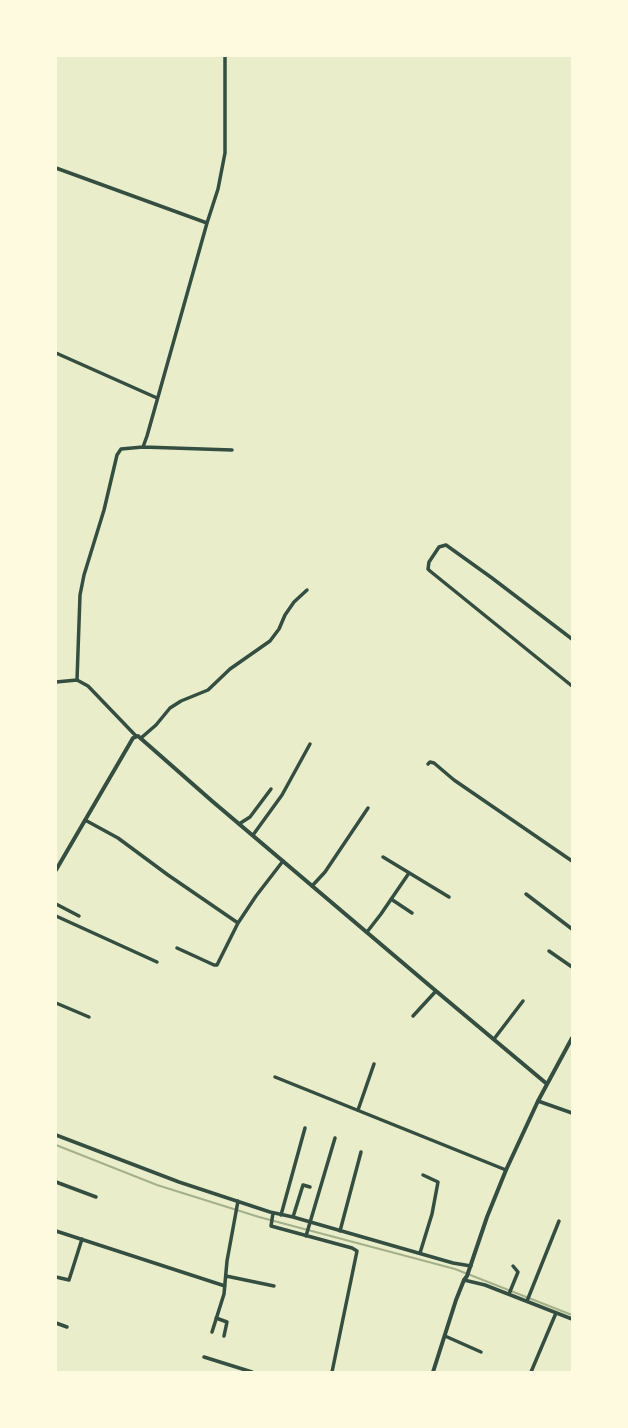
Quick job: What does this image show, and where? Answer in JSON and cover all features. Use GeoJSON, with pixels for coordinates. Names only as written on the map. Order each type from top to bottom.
{"type":"FeatureCollection","features":[{"type":"Feature","properties":{"kind":"street"},"geometry":{"type":"LineString","coordinates":[[143,445],[147,436],[206,223],[218,189],[225,153],[225,56]]}},
{"type":"Feature","properties":{"kind":"street"},"geometry":{"type":"LineString","coordinates":[[56,168],[206,223]]}},
{"type":"Feature","properties":{"kind":"street"},"geometry":{"type":"LineString","coordinates":[[56,353],[157,398]]}},
{"type":"Feature","properties":{"kind":"street"},"geometry":{"type":"LineString","coordinates":[[77,680],[80,595],[84,575],[104,510],[117,455],[121,449],[143,445],[232,450]]}},
{"type":"Feature","properties":{"kind":"street"},"geometry":{"type":"LineString","coordinates":[[571,683],[430,571],[428,569],[429,562],[439,547],[446,545],[572,639]]}},
{"type":"Feature","properties":{"kind":"street"},"geometry":{"type":"LineString","coordinates":[[141,738],[170,708],[181,701],[208,690],[230,669],[270,641],[294,602],[307,590]]}},
{"type":"Feature","properties":{"kind":"street"},"geometry":{"type":"LineString","coordinates":[[56,682],[77,680],[88,686],[136,736],[141,738],[252,836],[547,1084]]}},
{"type":"Feature","properties":{"kind":"street"},"geometry":{"type":"LineString","coordinates":[[56,870],[133,738],[136,736]]}},
{"type":"Feature","properties":{"kind":"street"},"geometry":{"type":"LineString","coordinates":[[252,836],[282,795],[310,744]]}},
{"type":"Feature","properties":{"kind":"street"},"geometry":{"type":"LineString","coordinates":[[428,764],[430,762],[434,763],[454,780],[572,861]]}},
{"type":"Feature","properties":{"kind":"street"},"geometry":{"type":"LineString","coordinates":[[239,824],[250,817],[271,789]]}},
{"type":"Feature","properties":{"kind":"street"},"geometry":{"type":"LineString","coordinates":[[312,886],[324,872],[368,808]]}},
{"type":"Feature","properties":{"kind":"street"},"geometry":{"type":"LineString","coordinates":[[85,820],[118,838],[173,879],[238,923]]}},
{"type":"Feature","properties":{"kind":"street"},"geometry":{"type":"LineString","coordinates":[[383,857],[449,897]]}},
{"type":"Feature","properties":{"kind":"street"},"geometry":{"type":"LineString","coordinates":[[177,948],[217,965],[238,923],[256,896],[283,861]]}},
{"type":"Feature","properties":{"kind":"street"},"geometry":{"type":"LineString","coordinates":[[367,932],[392,899],[409,873]]}},
{"type":"Feature","properties":{"kind":"street"},"geometry":{"type":"LineString","coordinates":[[526,894],[572,929]]}},
{"type":"Feature","properties":{"kind":"street"},"geometry":{"type":"LineString","coordinates":[[392,899],[412,913]]}},
{"type":"Feature","properties":{"kind":"street"},"geometry":{"type":"LineString","coordinates":[[56,904],[79,916]]}},
{"type":"Feature","properties":{"kind":"street"},"geometry":{"type":"LineString","coordinates":[[56,916],[157,962]]}},
{"type":"Feature","properties":{"kind":"street"},"geometry":{"type":"LineString","coordinates":[[549,951],[572,967]]}},
{"type":"Feature","properties":{"kind":"street"},"geometry":{"type":"LineString","coordinates":[[413,1016],[436,991]]}},
{"type":"Feature","properties":{"kind":"street"},"geometry":{"type":"LineString","coordinates":[[494,1039],[523,1001]]}},
{"type":"Feature","properties":{"kind":"street"},"geometry":{"type":"LineString","coordinates":[[56,1003],[89,1017]]}},
{"type":"Feature","properties":{"kind":"street"},"geometry":{"type":"LineString","coordinates":[[433,1372],[464,1280],[467,1276],[487,1217],[506,1170],[538,1101],[572,1038]]}},
{"type":"Feature","properties":{"kind":"street"},"geometry":{"type":"LineString","coordinates":[[358,1110],[374,1064]]}},
{"type":"Feature","properties":{"kind":"street"},"geometry":{"type":"LineString","coordinates":[[275,1077],[506,1170]]}},
{"type":"Feature","properties":{"kind":"street"},"geometry":{"type":"LineString","coordinates":[[538,1101],[572,1113]]}},
{"type":"Feature","properties":{"kind":"street"},"geometry":{"type":"LineString","coordinates":[[281,1215],[305,1128]]}},
{"type":"Feature","properties":{"kind":"street"},"geometry":{"type":"LineString","coordinates":[[56,1135],[179,1182],[273,1214],[293,1217],[470,1267]]}},
{"type":"Feature","properties":{"kind":"street"},"geometry":{"type":"LineString","coordinates":[[306,1236],[335,1138]]}},
{"type":"Feature","properties":{"kind":"street"},"geometry":{"type":"LineString","coordinates":[[340,1231],[360,1152]]}},
{"type":"Feature","properties":{"kind":"street"},"geometry":{"type":"LineString","coordinates":[[420,1253],[432,1214],[438,1182],[423,1175]]}},
{"type":"Feature","properties":{"kind":"street"},"geometry":{"type":"LineString","coordinates":[[56,1182],[96,1197]]}},
{"type":"Feature","properties":{"kind":"street"},"geometry":{"type":"LineString","coordinates":[[293,1217],[303,1185],[310,1187]]}},
{"type":"Feature","properties":{"kind":"street"},"geometry":{"type":"LineString","coordinates":[[212,1332],[224,1294],[237,1202]]}},
{"type":"Feature","properties":{"kind":"street"},"geometry":{"type":"LineString","coordinates":[[273,1214],[270,1224],[271,1226],[352,1248],[357,1251],[332,1372]]}},
{"type":"Feature","properties":{"kind":"street"},"geometry":{"type":"LineString","coordinates":[[528,1300],[559,1222]]}},
{"type":"Feature","properties":{"kind":"street"},"geometry":{"type":"LineString","coordinates":[[56,1231],[225,1286]]}},
{"type":"Feature","properties":{"kind":"street"},"geometry":{"type":"LineString","coordinates":[[56,1277],[69,1280],[82,1239]]}},
{"type":"Feature","properties":{"kind":"street"},"geometry":{"type":"LineString","coordinates":[[510,1293],[518,1272],[513,1266]]}},
{"type":"Feature","properties":{"kind":"street"},"geometry":{"type":"LineString","coordinates":[[226,1276],[274,1286]]}},
{"type":"Feature","properties":{"kind":"street"},"geometry":{"type":"LineString","coordinates":[[464,1280],[510,1293],[572,1319]]}},
{"type":"Feature","properties":{"kind":"street"},"geometry":{"type":"LineString","coordinates":[[531,1372],[556,1313]]}},
{"type":"Feature","properties":{"kind":"street"},"geometry":{"type":"LineString","coordinates":[[216,1318],[227,1322],[224,1336]]}},
{"type":"Feature","properties":{"kind":"street"},"geometry":{"type":"LineString","coordinates":[[56,1323],[67,1327]]}},
{"type":"Feature","properties":{"kind":"street"},"geometry":{"type":"LineString","coordinates":[[445,1336],[481,1352]]}},
{"type":"Feature","properties":{"kind":"street"},"geometry":{"type":"LineString","coordinates":[[204,1357],[252,1372]]}},
{"type":"Feature","properties":{"kind":"waterway"},"geometry":{"type":"LineString","coordinates":[[56,1145],[157,1185],[259,1217],[455,1269],[572,1315]]}}]}
